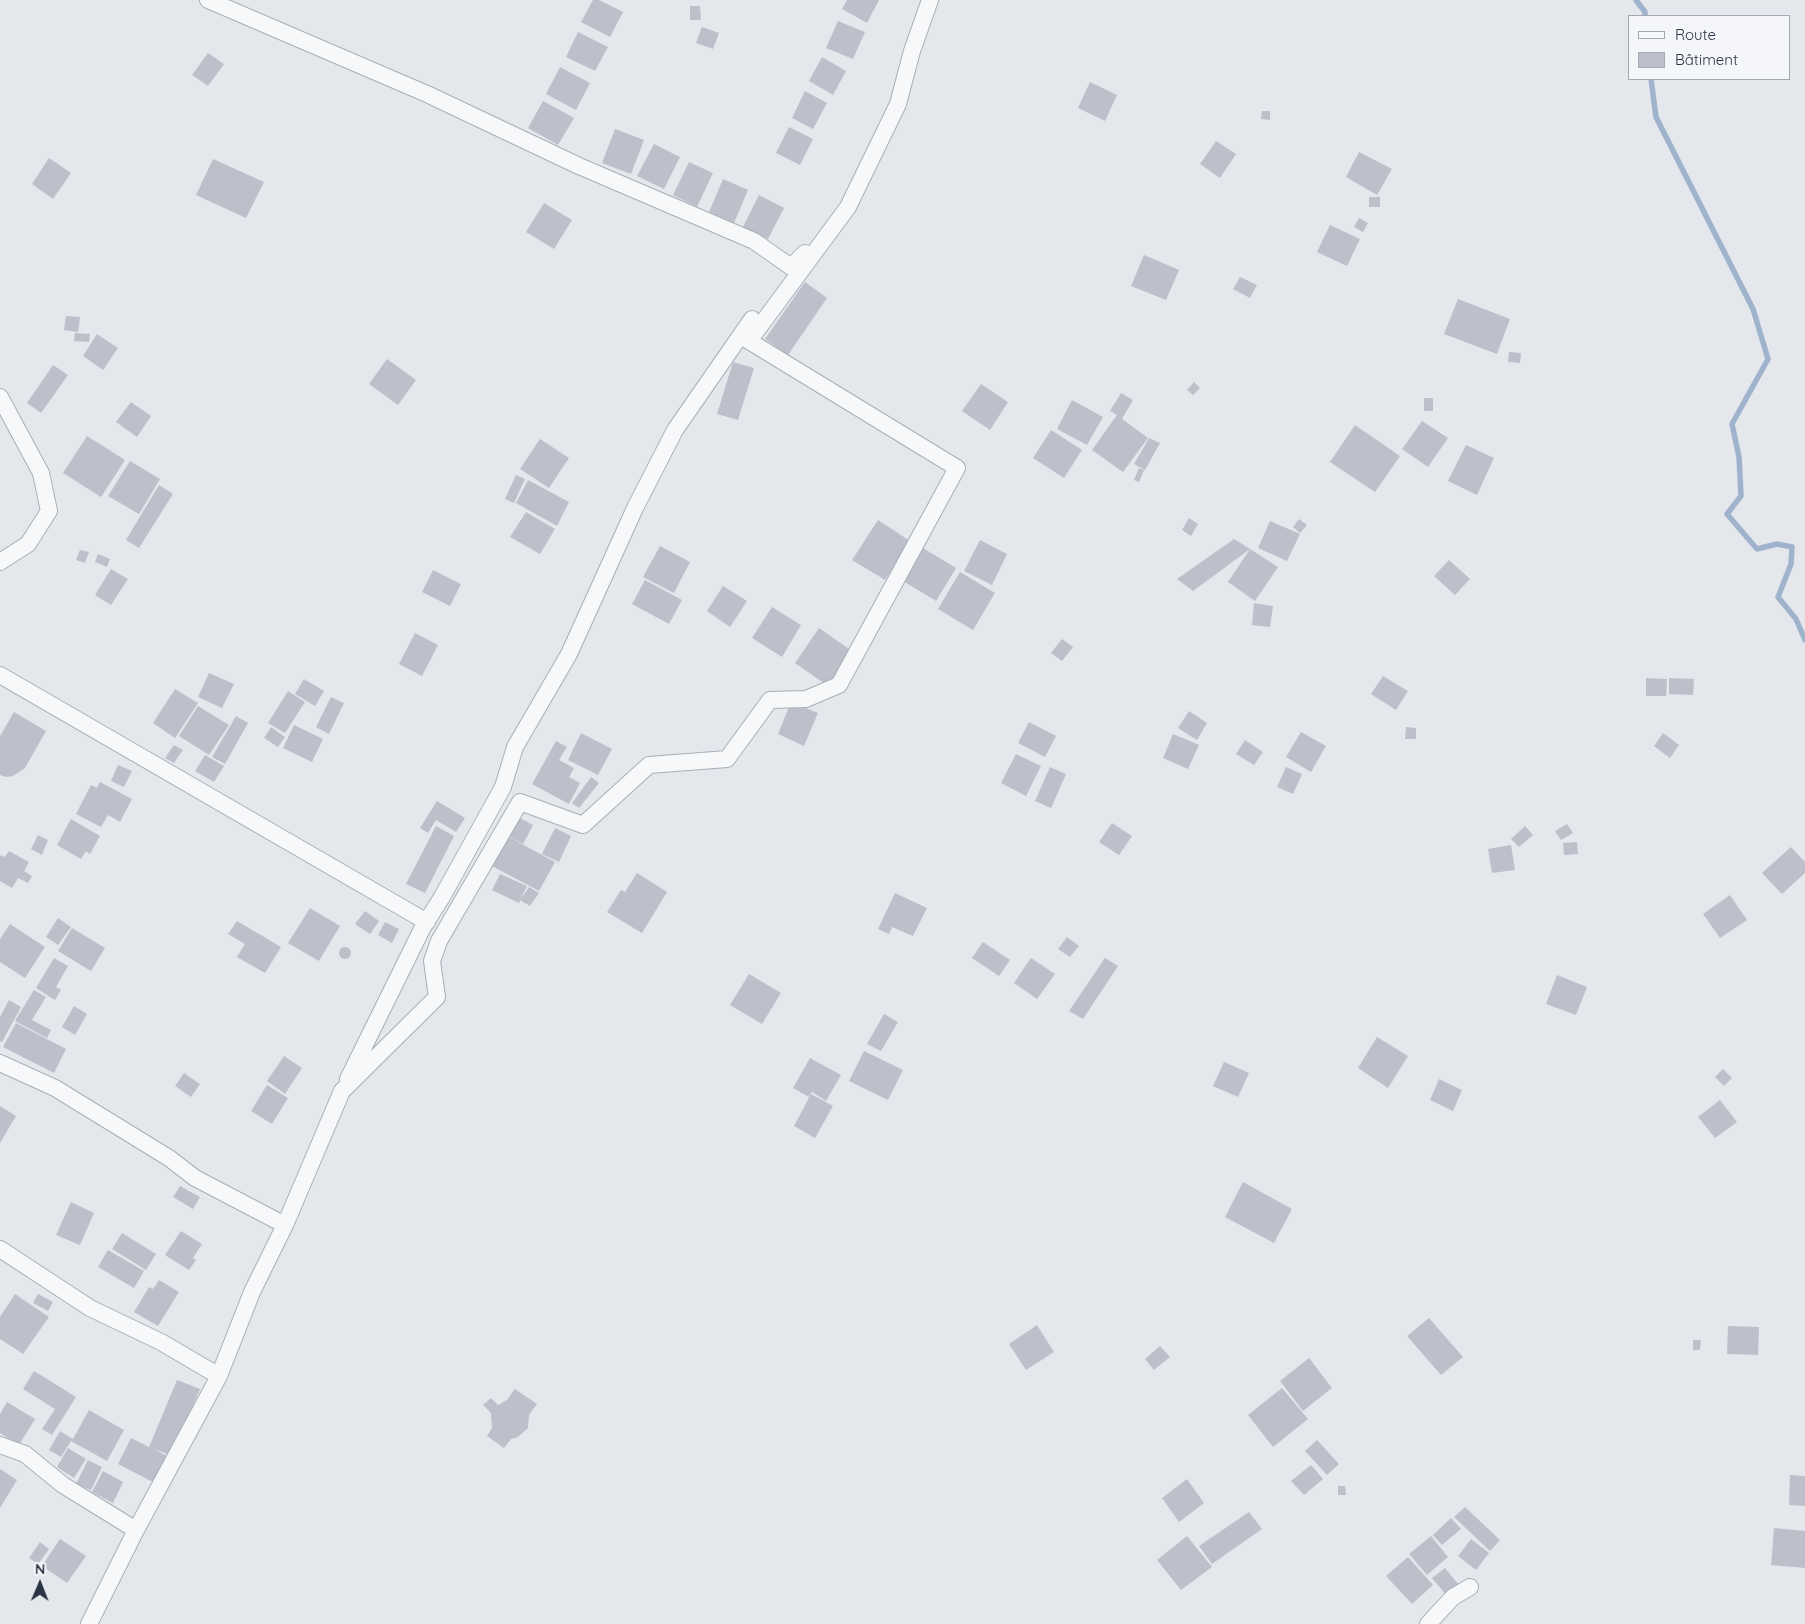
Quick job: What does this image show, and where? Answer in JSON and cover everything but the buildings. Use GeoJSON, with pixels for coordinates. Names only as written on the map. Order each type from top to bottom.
{"type":"FeatureCollection","features":[{"type":"Feature","properties":{"kind":"street"},"geometry":{"type":"LineString","coordinates":[[208,0],[428,94],[579,166],[754,240],[791,267]]}},
{"type":"Feature","properties":{"kind":"street"},"geometry":{"type":"LineString","coordinates":[[342,1091],[436,997],[432,961],[439,941],[520,802],[583,825],[649,765],[727,759],[770,700],[806,699],[839,685],[956,468],[749,341],[848,208],[898,104],[912,51],[930,0]]}},
{"type":"Feature","properties":{"kind":"street"},"geometry":{"type":"LineString","coordinates":[[89,1624],[136,1530],[219,1376],[252,1292],[285,1225],[342,1091],[426,922],[503,787],[515,747],[569,654],[635,508],[675,430],[732,345],[791,267],[848,208]]}},
{"type":"Feature","properties":{"kind":"street"},"geometry":{"type":"LineString","coordinates":[[0,397],[41,473],[49,511],[28,544],[0,562]]}},
{"type":"Feature","properties":{"kind":"street"},"geometry":{"type":"LineString","coordinates":[[0,675],[426,922]]}},
{"type":"Feature","properties":{"kind":"street"},"geometry":{"type":"LineString","coordinates":[[0,1063],[55,1088],[169,1158],[195,1178],[285,1225]]}},
{"type":"Feature","properties":{"kind":"street"},"geometry":{"type":"LineString","coordinates":[[0,1249],[90,1308],[161,1342],[219,1376]]}},
{"type":"Feature","properties":{"kind":"street"},"geometry":{"type":"LineString","coordinates":[[0,1445],[25,1454],[63,1485],[136,1530]]}},
{"type":"Feature","properties":{"kind":"street"},"geometry":{"type":"LineString","coordinates":[[1428,1624],[1453,1597],[1470,1586]]}},
{"type":"Feature","properties":{"kind":"waterway"},"geometry":{"type":"LineString","coordinates":[[1636,0],[1645,12],[1645,15]]}},
{"type":"Feature","properties":{"kind":"waterway"},"geometry":{"type":"LineString","coordinates":[[1651,80],[1656,117],[1753,309],[1768,359],[1732,424],[1739,457],[1741,496],[1727,514],[1757,549],[1777,544],[1792,547],[1791,564],[1778,597],[1796,619],[1805,640]]}}]}
